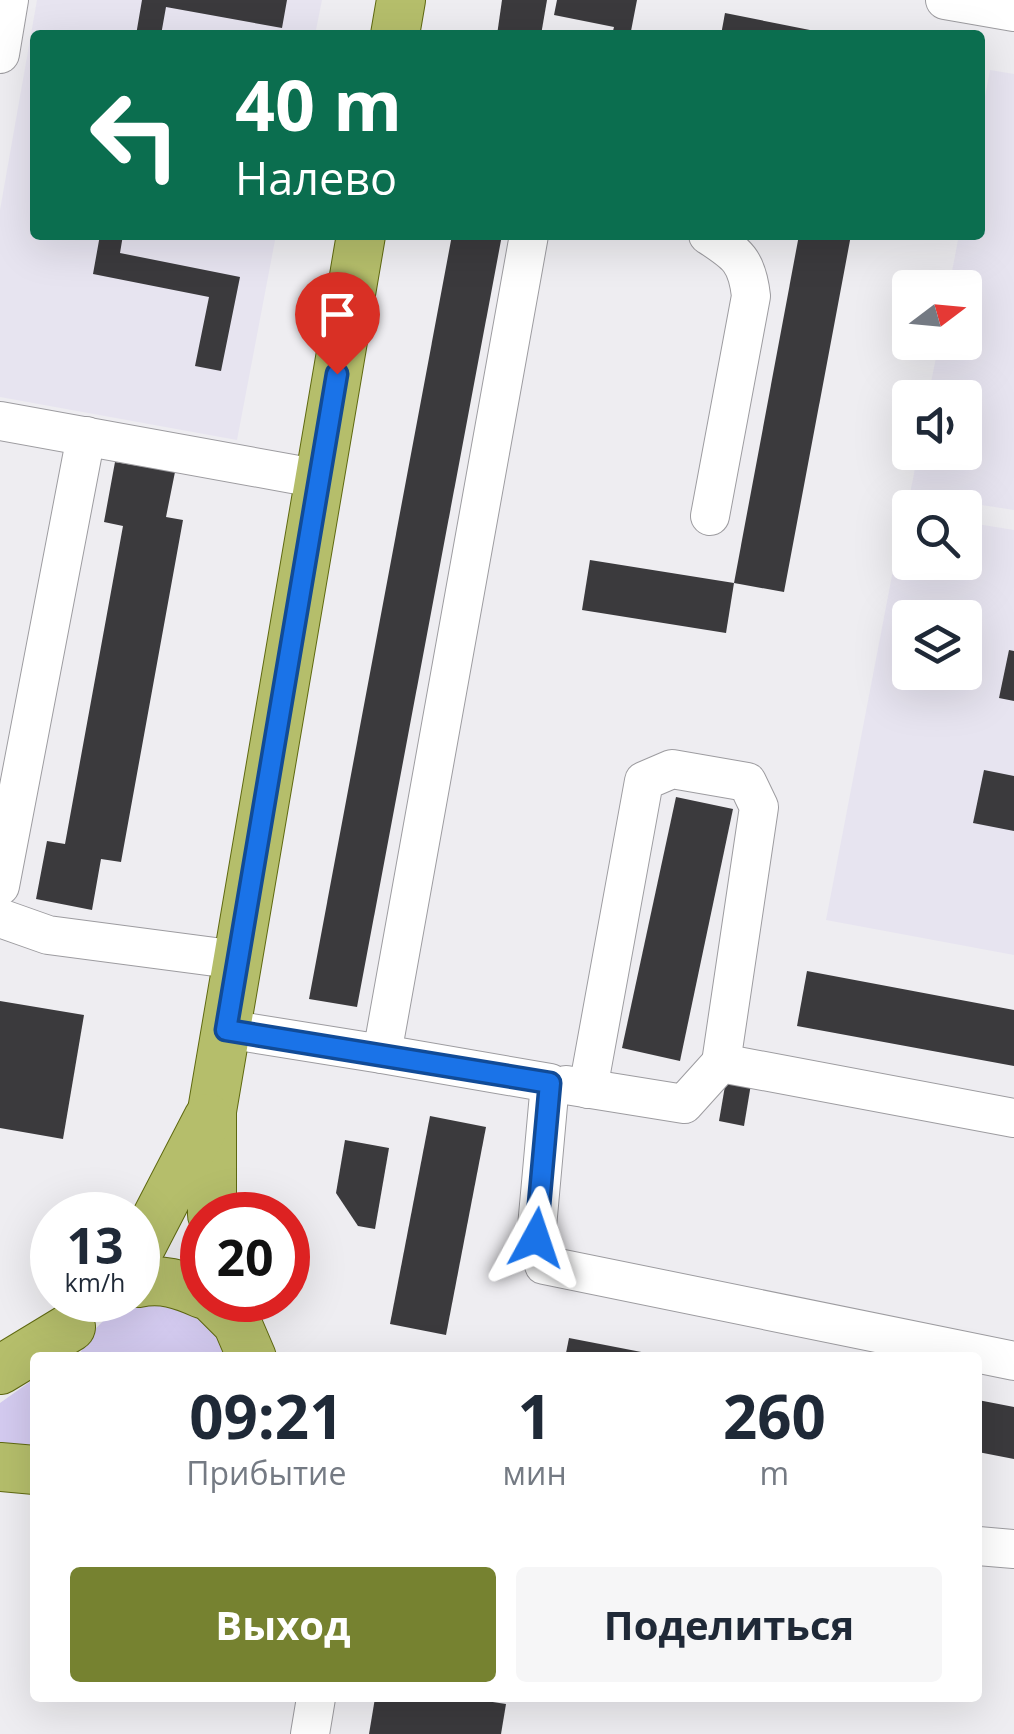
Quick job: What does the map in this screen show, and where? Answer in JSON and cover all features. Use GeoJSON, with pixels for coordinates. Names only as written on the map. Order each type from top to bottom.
{"type":"FeatureCollection","features":[{"type":"Feature","properties":{"kind":"main road"},"geometry":{"type":"LineString","coordinates":[[396,30],[401,0]]}},
{"type":"Feature","properties":{"kind":"main road"},"geometry":{"type":"LineString","coordinates":[[212,1192],[212,1111],[360,240]]}},
{"type":"Feature","properties":{"kind":"main road"},"geometry":{"type":"LineString","coordinates":[[160,1211],[212,1111]]}},
{"type":"Feature","properties":{"kind":"main road"},"geometry":{"type":"LineString","coordinates":[[33,1352],[76,1328]]}},
{"type":"Feature","properties":{"kind":"main road"},"geometry":{"type":"LineString","coordinates":[[0,1370],[30,1353]]}},
{"type":"Feature","properties":{"kind":"main road"},"geometry":{"type":"LineString","coordinates":[[0,1467],[30,1470]]}},
{"type":"Feature","properties":{"kind":"street"},"geometry":{"type":"LineString","coordinates":[[0,54],[9,0]]}},
{"type":"Feature","properties":{"kind":"street"},"geometry":{"type":"LineString","coordinates":[[945,0],[1014,12]]}},
{"type":"Feature","properties":{"kind":"street"},"geometry":{"type":"LineString","coordinates":[[382,1054],[528,240]]}},
{"type":"Feature","properties":{"kind":"street"},"geometry":{"type":"LineString","coordinates":[[710,516],[751,296],[748,272],[737,256],[715,240]]}},
{"type":"Feature","properties":{"kind":"street"},"geometry":{"type":"LineString","coordinates":[[0,422],[320,479]]}},
{"type":"Feature","properties":{"kind":"street"},"geometry":{"type":"LineString","coordinates":[[0,886],[86,436]]}},
{"type":"Feature","properties":{"kind":"street"},"geometry":{"type":"LineString","coordinates":[[226,1030],[382,1054],[550,1083],[588,1089],[684,1104],[721,1063],[759,806],[747,782],[672,769],[644,781],[588,1089]]}},
{"type":"Feature","properties":{"kind":"street"},"geometry":{"type":"LineString","coordinates":[[0,918],[48,935],[238,960]]}},
{"type":"Feature","properties":{"kind":"street"},"geometry":{"type":"LineString","coordinates":[[721,1063],[1014,1118]]}},
{"type":"Feature","properties":{"kind":"street"},"geometry":{"type":"LineString","coordinates":[[550,1083],[536,1238],[544,1266],[969,1352]]}},
{"type":"Feature","properties":{"kind":"street"},"geometry":{"type":"LineString","coordinates":[[231,1322],[268,1352]]}},
{"type":"Feature","properties":{"kind":"street"},"geometry":{"type":"LineString","coordinates":[[982,1355],[1014,1361]]}},
{"type":"Feature","properties":{"kind":"street"},"geometry":{"type":"LineString","coordinates":[[982,1546],[1014,1549]]}},
{"type":"Feature","properties":{"kind":"street"},"geometry":{"type":"LineString","coordinates":[[310,1734],[315,1702]]}},
{"type":"Feature","properties":{"kind":"shaded area"},"geometry":{"type":"Polygon","coordinates":[[[37,0],[322,0],[316,30],[32,30],[37,0]]]}},
{"type":"Feature","properties":{"kind":"shaded area"},"geometry":{"type":"Polygon","coordinates":[[[30,40],[30,240],[275,240],[237,440],[0,397],[0,210],[30,40]]]}},
{"type":"Feature","properties":{"kind":"shaded area"},"geometry":{"type":"Polygon","coordinates":[[[990,70],[1014,74],[1014,510],[982,505],[982,490],[911,490],[915,470],[982,470],[982,380],[931,380],[936,360],[982,360],[982,270],[952,270],[958,240],[985,240],[985,96],[990,70]]]}},
{"type":"Feature","properties":{"kind":"shaded area"},"geometry":{"type":"Polygon","coordinates":[[[982,525],[1014,530],[1014,955],[826,920],[892,576],[892,580],[982,580],[982,525]]]}},
{"type":"Feature","properties":{"kind":"shaded area"},"geometry":{"type":"Polygon","coordinates":[[[160,1301],[180,1308],[180,1322],[208,1322],[227,1352],[81,1352],[100,1324],[160,1322],[160,1301]]]}},
{"type":"Feature","properties":{"kind":"shaded area"},"geometry":{"type":"Polygon","coordinates":[[[30,1382],[30,1445],[0,1443],[0,1403],[30,1382]]]}},
{"type":"Feature","properties":{"kind":"building"},"geometry":{"type":"Polygon","coordinates":[[[142,0],[287,0],[282,28],[166,7],[162,30],[137,30],[142,0]]]}},
{"type":"Feature","properties":{"kind":"building"},"geometry":{"type":"Polygon","coordinates":[[[502,0],[547,0],[542,30],[498,30],[502,0]]]}},
{"type":"Feature","properties":{"kind":"building"},"geometry":{"type":"Polygon","coordinates":[[[557,0],[637,0],[631,30],[613,30],[614,27],[554,15],[557,0]]]}},
{"type":"Feature","properties":{"kind":"building"},"geometry":{"type":"Polygon","coordinates":[[[725,13],[810,30],[722,30],[725,13]]]}},
{"type":"Feature","properties":{"kind":"building"},"geometry":{"type":"Polygon","coordinates":[[[99,240],[122,240],[120,253],[240,277],[221,371],[195,366],[209,297],[93,274],[99,240]]]}},
{"type":"Feature","properties":{"kind":"building"},"geometry":{"type":"Polygon","coordinates":[[[451,240],[501,240],[357,1007],[309,999],[451,240]]]}},
{"type":"Feature","properties":{"kind":"building"},"geometry":{"type":"Polygon","coordinates":[[[798,240],[850,240],[784,592],[734,583],[798,240]]]}},
{"type":"Feature","properties":{"kind":"building"},"geometry":{"type":"Polygon","coordinates":[[[115,462],[175,472],[166,517],[183,520],[121,862],[101,859],[92,910],[36,899],[47,841],[65,844],[123,526],[104,522],[115,462]]]}},
{"type":"Feature","properties":{"kind":"building"},"geometry":{"type":"Polygon","coordinates":[[[590,560],[734,583],[726,633],[582,610],[590,560]]]}},
{"type":"Feature","properties":{"kind":"building"},"geometry":{"type":"Polygon","coordinates":[[[1009,650],[1014,651],[1014,701],[999,698],[1009,650]]]}},
{"type":"Feature","properties":{"kind":"building"},"geometry":{"type":"Polygon","coordinates":[[[984,770],[1014,776],[1014,831],[973,823],[984,770]]]}},
{"type":"Feature","properties":{"kind":"building"},"geometry":{"type":"Polygon","coordinates":[[[676,797],[733,809],[680,1061],[622,1048],[676,797]]]}},
{"type":"Feature","properties":{"kind":"building"},"geometry":{"type":"Polygon","coordinates":[[[807,971],[1014,1010],[1014,1066],[797,1026],[807,971]]]}},
{"type":"Feature","properties":{"kind":"building"},"geometry":{"type":"Polygon","coordinates":[[[0,1001],[84,1015],[63,1139],[0,1128],[0,1001]]]}},
{"type":"Feature","properties":{"kind":"building"},"geometry":{"type":"Polygon","coordinates":[[[726,1080],[751,1084],[744,1126],[719,1121],[726,1080]]]}},
{"type":"Feature","properties":{"kind":"building"},"geometry":{"type":"Polygon","coordinates":[[[430,1116],[486,1127],[446,1335],[390,1324],[430,1116]]]}},
{"type":"Feature","properties":{"kind":"building"},"geometry":{"type":"Polygon","coordinates":[[[345,1140],[389,1148],[375,1229],[358,1226],[336,1193],[345,1140]]]}},
{"type":"Feature","properties":{"kind":"building"},"geometry":{"type":"Polygon","coordinates":[[[569,1338],[641,1352],[566,1352],[569,1338]]]}},
{"type":"Feature","properties":{"kind":"building"},"geometry":{"type":"Polygon","coordinates":[[[982,1401],[1014,1407],[1014,1459],[982,1453],[982,1401]]]}},
{"type":"Feature","properties":{"kind":"building"},"geometry":{"type":"Polygon","coordinates":[[[374,1702],[506,1704],[501,1734],[369,1734],[374,1702]]]}},
{"type":"Feature","properties":{"kind":"route"},"geometry":{"type":"LineString","coordinates":[[337,374],[226,1030],[550,1083],[536,1238]]}}]}
